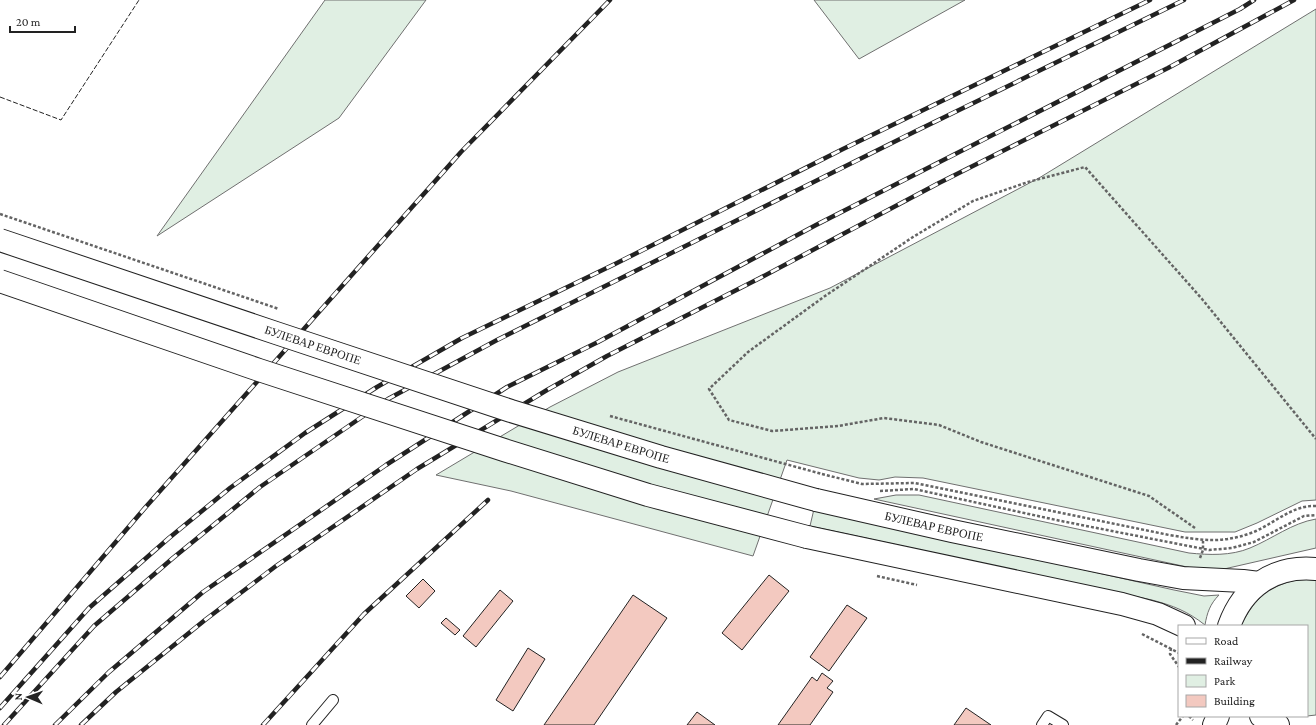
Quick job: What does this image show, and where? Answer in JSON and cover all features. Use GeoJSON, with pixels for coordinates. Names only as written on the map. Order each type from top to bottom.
{"type":"FeatureCollection","features":[{"type":"Feature","properties":{"kind":"main road","name":"БУЛЕВАР ЕВРОПЕ"},"geometry":{"type":"LineString","coordinates":[[0,240],[276,334],[511,411],[661,457],[816,500],[952,531],[1132,569],[1183,578],[1243,581],[1259,584]]}},
{"type":"Feature","properties":{"kind":"main road"},"geometry":{"type":"LineString","coordinates":[[0,281],[259,370],[504,450],[648,495],[807,537],[1122,604],[1158,614],[1182,625]]}},
{"type":"Feature","properties":{"kind":"main road"},"geometry":{"type":"LineString","coordinates":[[1229,625],[1233,613],[1240,602],[1248,592],[1259,584],[1273,575],[1288,570],[1304,568],[1316,569]]}},
{"type":"Feature","properties":{"kind":"main road"},"geometry":{"type":"LineString","coordinates":[[1263,717],[1278,725]]}},
{"type":"Feature","properties":{"kind":"lane"},"geometry":{"type":"LineString","coordinates":[[312,725],[333,700]]}},
{"type":"Feature","properties":{"kind":"lane"},"geometry":{"type":"LineString","coordinates":[[1042,725],[1048,716],[1063,725]]}},
{"type":"Feature","properties":{"kind":"path"},"geometry":{"type":"LineString","coordinates":[[1195,528],[1149,496],[981,442],[939,425],[884,418],[838,426],[772,431],[729,420],[709,389],[748,352],[825,296],[913,236],[973,201],[1028,182],[1085,167],[1202,299],[1316,439]]}},
{"type":"Feature","properties":{"kind":"path"},"geometry":{"type":"LineString","coordinates":[[0,214],[280,309]]}},
{"type":"Feature","properties":{"kind":"path"},"geometry":{"type":"LineString","coordinates":[[604,415],[862,484],[915,483],[1203,541],[1230,539],[1252,533],[1297,508],[1309,505],[1316,506]]}},
{"type":"Feature","properties":{"kind":"path"},"geometry":{"type":"LineString","coordinates":[[879,491],[914,489],[1061,521],[1209,550],[1232,548],[1254,542],[1304,516],[1316,515]]}},
{"type":"Feature","properties":{"kind":"green space"},"geometry":{"type":"Polygon","coordinates":[[[325,0],[426,0],[339,118],[157,236],[325,0]]]}},
{"type":"Feature","properties":{"kind":"green space"},"geometry":{"type":"Polygon","coordinates":[[[814,0],[965,0],[859,59],[814,0]]]}},
{"type":"Feature","properties":{"kind":"green space"},"geometry":{"type":"Polygon","coordinates":[[[1316,9],[1316,500],[1302,501],[1235,532],[1185,532],[923,478],[895,477],[879,480],[859,478],[787,460],[753,556],[511,491],[436,475],[550,407],[618,372],[830,288],[1039,178],[1316,9]]]}},
{"type":"Feature","properties":{"kind":"green space"},"geometry":{"type":"Polygon","coordinates":[[[896,495],[919,495],[1189,553],[1204,554],[1228,554],[1243,551],[1299,524],[1316,519],[1316,548],[1224,569],[1201,570],[874,499],[896,495]]]}},
{"type":"Feature","properties":{"kind":"green space"},"geometry":{"type":"Polygon","coordinates":[[[814,509],[1174,590],[1204,596],[1219,595],[1209,609],[1205,625],[1180,610],[1167,604],[1152,600],[810,526],[814,509]]]}},
{"type":"Feature","properties":{"kind":"green space"},"geometry":{"type":"Polygon","coordinates":[[[1302,579],[1316,580],[1316,715],[1308,716],[1308,625],[1242,625],[1246,616],[1258,600],[1273,589],[1291,581],[1302,579]]]}},
{"type":"Feature","properties":{"kind":"building"},"geometry":{"type":"Polygon","coordinates":[[[769,575],[789,591],[742,650],[722,633],[769,575]]]}},
{"type":"Feature","properties":{"kind":"building"},"geometry":{"type":"Polygon","coordinates":[[[423,579],[435,591],[419,608],[406,596],[423,579]]]}},
{"type":"Feature","properties":{"kind":"building"},"geometry":{"type":"Polygon","coordinates":[[[500,590],[513,601],[476,647],[463,636],[500,590]]]}},
{"type":"Feature","properties":{"kind":"building"},"geometry":{"type":"Polygon","coordinates":[[[633,595],[667,618],[594,725],[544,725],[633,595]]]}},
{"type":"Feature","properties":{"kind":"building"},"geometry":{"type":"Polygon","coordinates":[[[847,605],[867,618],[829,671],[810,657],[847,605]]]}},
{"type":"Feature","properties":{"kind":"building"},"geometry":{"type":"Polygon","coordinates":[[[446,618],[460,630],[455,635],[441,623],[446,618]]]}},
{"type":"Feature","properties":{"kind":"building"},"geometry":{"type":"Polygon","coordinates":[[[528,648],[545,659],[513,711],[496,700],[528,648]]]}},
{"type":"Feature","properties":{"kind":"building"},"geometry":{"type":"Polygon","coordinates":[[[822,673],[833,681],[827,688],[833,692],[810,725],[778,725],[812,677],[817,681],[822,673]]]}},
{"type":"Feature","properties":{"kind":"building"},"geometry":{"type":"Polygon","coordinates":[[[966,708],[991,725],[954,725],[966,708]]]}},
{"type":"Feature","properties":{"kind":"building"},"geometry":{"type":"Polygon","coordinates":[[[697,712],[715,725],[687,725],[697,712]]]}},
{"type":"Feature","properties":{"kind":"railway"},"geometry":{"type":"LineString","coordinates":[[0,677],[144,509],[461,152],[610,0]]}},
{"type":"Feature","properties":{"kind":"railway"},"geometry":{"type":"LineString","coordinates":[[0,708],[89,608],[169,538],[230,488],[305,433],[377,387],[462,338],[615,264],[843,149],[1150,0]]}},
{"type":"Feature","properties":{"kind":"railway"},"geometry":{"type":"LineString","coordinates":[[4,725],[94,626],[173,558],[260,487],[388,399],[497,340],[916,131],[1184,0]]}},
{"type":"Feature","properties":{"kind":"railway"},"geometry":{"type":"LineString","coordinates":[[55,725],[109,672],[203,592],[386,465],[507,387],[598,342],[816,225],[1240,9],[1254,0]]}},
{"type":"Feature","properties":{"kind":"railway"},"geometry":{"type":"LineString","coordinates":[[81,725],[116,692],[205,620],[276,566],[417,469],[547,390],[607,356],[760,278],[939,183],[1168,68],[1294,0]]}},
{"type":"Feature","properties":{"kind":"railway"},"geometry":{"type":"LineString","coordinates":[[263,725],[364,614],[488,500]]}},
{"type":"Feature","properties":{"kind":"fence"},"geometry":{"type":"LineString","coordinates":[[0,97],[61,120],[139,0]]}}]}
